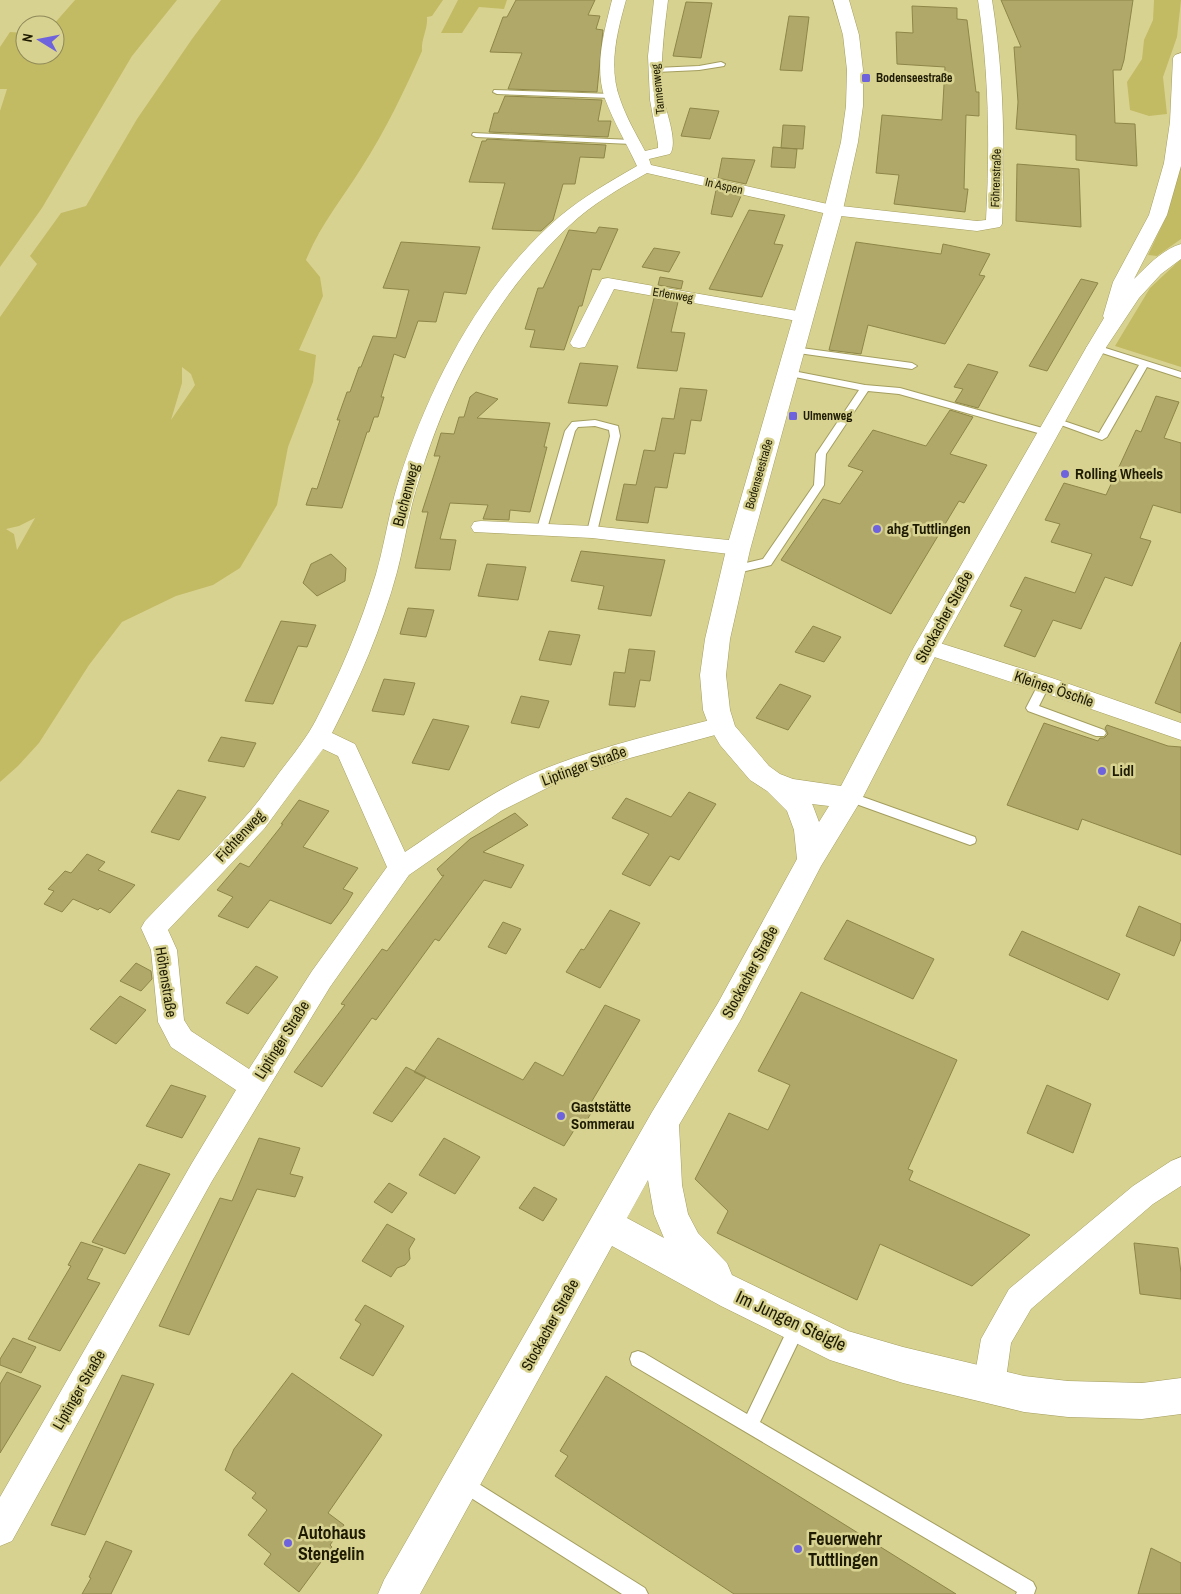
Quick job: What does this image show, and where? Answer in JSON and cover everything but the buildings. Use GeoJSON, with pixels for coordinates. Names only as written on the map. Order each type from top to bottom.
{"type":"FeatureCollection","features":[{"type":"Feature","properties":{"kind":"street"},"geometry":{"type":"LineString","coordinates":[[619,0],[610,39],[608,70],[612,96],[642,163]]}},
{"type":"Feature","properties":{"kind":"street","name":"Tannenweg"},"geometry":{"type":"LineString","coordinates":[[642,163],[665,151],[666,144],[657,100],[655,56],[661,0]]}},
{"type":"Feature","properties":{"kind":"street","name":"Bodenseestraße"},"geometry":{"type":"LineString","coordinates":[[776,783],[762,775],[733,743],[722,726],[714,682],[714,654],[735,559],[804,317],[850,141],[854,92],[852,50],[848,22],[841,0]]}},
{"type":"Feature","properties":{"kind":"street","name":"Föhrenstraße"},"geometry":{"type":"LineString","coordinates":[[832,210],[977,226],[994,224],[997,146],[991,34],[984,0]]}},
{"type":"Feature","properties":{"kind":"street"},"geometry":{"type":"LineString","coordinates":[[1114,316],[1123,282],[1158,215],[1173,163],[1179,122],[1181,58]]}},
{"type":"Feature","properties":{"kind":"street","name":"In Aspen"},"geometry":{"type":"LineString","coordinates":[[642,163],[832,210]]}},
{"type":"Feature","properties":{"kind":"street","name":"Buchenweg"},"geometry":{"type":"LineString","coordinates":[[319,737],[341,694],[382,587],[412,469],[430,421],[457,362],[488,309],[544,241],[580,206],[642,163]]}},
{"type":"Feature","properties":{"kind":"street"},"geometry":{"type":"LineString","coordinates":[[1114,316],[1146,277],[1181,250]]}},
{"type":"Feature","properties":{"kind":"street","name":"Erlenweg"},"geometry":{"type":"LineString","coordinates":[[579,343],[608,283],[804,317]]}},
{"type":"Feature","properties":{"kind":"street","name":"Stockacher Straße"},"geometry":{"type":"LineString","coordinates":[[398,1594],[664,1122],[729,1012],[811,859],[849,797],[927,647],[1114,316]]}},
{"type":"Feature","properties":{"kind":"street"},"geometry":{"type":"LineString","coordinates":[[481,527],[592,532],[735,559]]}},
{"type":"Feature","properties":{"kind":"street","name":"Kleines Öschle"},"geometry":{"type":"LineString","coordinates":[[927,647],[1044,684],[1181,732]]}},
{"type":"Feature","properties":{"kind":"street","name":"Liptinger Straße"},"geometry":{"type":"LineString","coordinates":[[0,1529],[198,1180],[254,1086],[321,979],[400,868],[492,805],[557,773],[627,750],[722,726]]}},
{"type":"Feature","properties":{"kind":"street"},"geometry":{"type":"LineString","coordinates":[[319,737],[347,750],[400,868]]}},
{"type":"Feature","properties":{"kind":"street","name":"Fichtenweg"},"geometry":{"type":"LineString","coordinates":[[154,928],[255,822],[319,737]]}},
{"type":"Feature","properties":{"kind":"street"},"geometry":{"type":"LineString","coordinates":[[746,756],[792,768],[818,778],[849,797]]}},
{"type":"Feature","properties":{"kind":"street"},"geometry":{"type":"LineString","coordinates":[[776,783],[813,794],[849,797]]}},
{"type":"Feature","properties":{"kind":"street"},"geometry":{"type":"LineString","coordinates":[[776,783],[799,806],[808,830],[811,859]]}},
{"type":"Feature","properties":{"kind":"street","name":"Höhenstraße"},"geometry":{"type":"LineString","coordinates":[[154,928],[164,950],[171,1022],[181,1039],[254,1086]]}},
{"type":"Feature","properties":{"kind":"street"},"geometry":{"type":"LineString","coordinates":[[664,1122],[663,1170],[672,1215],[683,1241],[733,1294]]}},
{"type":"Feature","properties":{"kind":"street"},"geometry":{"type":"LineString","coordinates":[[989,1386],[996,1338],[1020,1299],[1143,1195],[1181,1170]]}},
{"type":"Feature","properties":{"kind":"street","name":"Im Jungen Steigle"},"geometry":{"type":"LineString","coordinates":[[606,1225],[733,1294],[798,1326],[843,1347],[903,1365],[1024,1394],[1068,1399],[1142,1401],[1181,1396]]}},
{"type":"Feature","properties":{"kind":"lane"},"geometry":{"type":"LineString","coordinates":[[656,70],[698,68],[721,64]]}},
{"type":"Feature","properties":{"kind":"lane"},"geometry":{"type":"LineString","coordinates":[[497,92],[612,96]]}},
{"type":"Feature","properties":{"kind":"lane"},"geometry":{"type":"LineString","coordinates":[[476,135],[632,142]]}},
{"type":"Feature","properties":{"kind":"lane"},"geometry":{"type":"LineString","coordinates":[[1096,348],[1181,375]]}},
{"type":"Feature","properties":{"kind":"lane"},"geometry":{"type":"LineString","coordinates":[[794,350],[912,366]]}},
{"type":"Feature","properties":{"kind":"lane"},"geometry":{"type":"LineString","coordinates":[[788,373],[865,388],[900,392],[1102,437],[1145,363]]}},
{"type":"Feature","properties":{"kind":"lane"},"geometry":{"type":"LineString","coordinates":[[735,559],[767,562],[819,484],[821,454],[865,388]]}},
{"type":"Feature","properties":{"kind":"lane"},"geometry":{"type":"LineString","coordinates":[[542,529],[570,431],[575,424],[606,424],[614,428],[615,436],[592,532]]}},
{"type":"Feature","properties":{"kind":"lane"},"geometry":{"type":"LineString","coordinates":[[1044,684],[1032,708],[1100,733]]}},
{"type":"Feature","properties":{"kind":"lane"},"geometry":{"type":"LineString","coordinates":[[849,797],[970,840]]}},
{"type":"Feature","properties":{"kind":"lane"},"geometry":{"type":"LineString","coordinates":[[750,1425],[798,1326]]}},
{"type":"Feature","properties":{"kind":"lane"},"geometry":{"type":"LineString","coordinates":[[638,1359],[1028,1588],[1025,1594]]}},
{"type":"Feature","properties":{"kind":"lane"},"geometry":{"type":"LineString","coordinates":[[461,1482],[639,1594]]}},
{"type":"Feature","properties":{"kind":"shaded area"},"geometry":{"type":"Polygon","coordinates":[[[75,0],[177,0],[132,56],[42,208],[0,267],[0,111],[7,89],[0,89],[0,47],[10,32],[15,32],[15,65],[65,65],[65,15],[62,15],[75,0]]]}},
{"type":"Feature","properties":{"kind":"shaded area"},"geometry":{"type":"Polygon","coordinates":[[[221,0],[443,0],[432,16],[427,17],[422,51],[387,125],[325,223],[306,260],[320,277],[323,296],[299,350],[316,355],[313,382],[288,447],[277,505],[240,568],[213,585],[176,596],[122,622],[89,665],[39,743],[0,782],[0,317],[37,264],[30,256],[61,213],[86,206],[137,119],[221,0]],[[182,367],[182,383],[171,420],[195,385],[191,374],[182,367]],[[35,518],[19,526],[6,529],[14,534],[17,550],[35,518]]]}},
{"type":"Feature","properties":{"kind":"shaded area"},"geometry":{"type":"Polygon","coordinates":[[[458,0],[507,0],[504,9],[479,7],[462,33],[441,33],[458,0]]]}},
{"type":"Feature","properties":{"kind":"shaded area"},"geometry":{"type":"Polygon","coordinates":[[[1154,0],[1181,0],[1177,37],[1163,77],[1167,114],[1149,116],[1130,110],[1127,82],[1142,59],[1144,40],[1153,20],[1154,0]]]}},
{"type":"Feature","properties":{"kind":"shaded area"},"geometry":{"type":"Polygon","coordinates":[[[1181,157],[1181,239],[1157,256],[1148,255],[1166,217],[1181,157]]]}},
{"type":"Feature","properties":{"kind":"shaded area"},"geometry":{"type":"Polygon","coordinates":[[[1181,259],[1181,367],[1115,346],[1150,288],[1181,259]]]}},
{"type":"Feature","properties":{"kind":"place","name":"Bodenseestraße"},"geometry":{"type":"Point","coordinates":[866,78]}},
{"type":"Feature","properties":{"kind":"place","name":"Ulmenweg"},"geometry":{"type":"Point","coordinates":[793,416]}},
{"type":"Feature","properties":{"kind":"place","name":"Rolling Wheels"},"geometry":{"type":"Point","coordinates":[1065,474]}},
{"type":"Feature","properties":{"kind":"place","name":"ahg Tuttlingen"},"geometry":{"type":"Point","coordinates":[877,529]}},
{"type":"Feature","properties":{"kind":"place","name":"Lidl"},"geometry":{"type":"Point","coordinates":[1102,771]}},
{"type":"Feature","properties":{"kind":"place","name":"Gaststätte Sommerau"},"geometry":{"type":"Point","coordinates":[561,1116]}},
{"type":"Feature","properties":{"kind":"place","name":"Autohaus Stengelin"},"geometry":{"type":"Point","coordinates":[288,1543]}},
{"type":"Feature","properties":{"kind":"place","name":"Feuerwehr Tuttlingen"},"geometry":{"type":"Point","coordinates":[798,1549]}}]}
